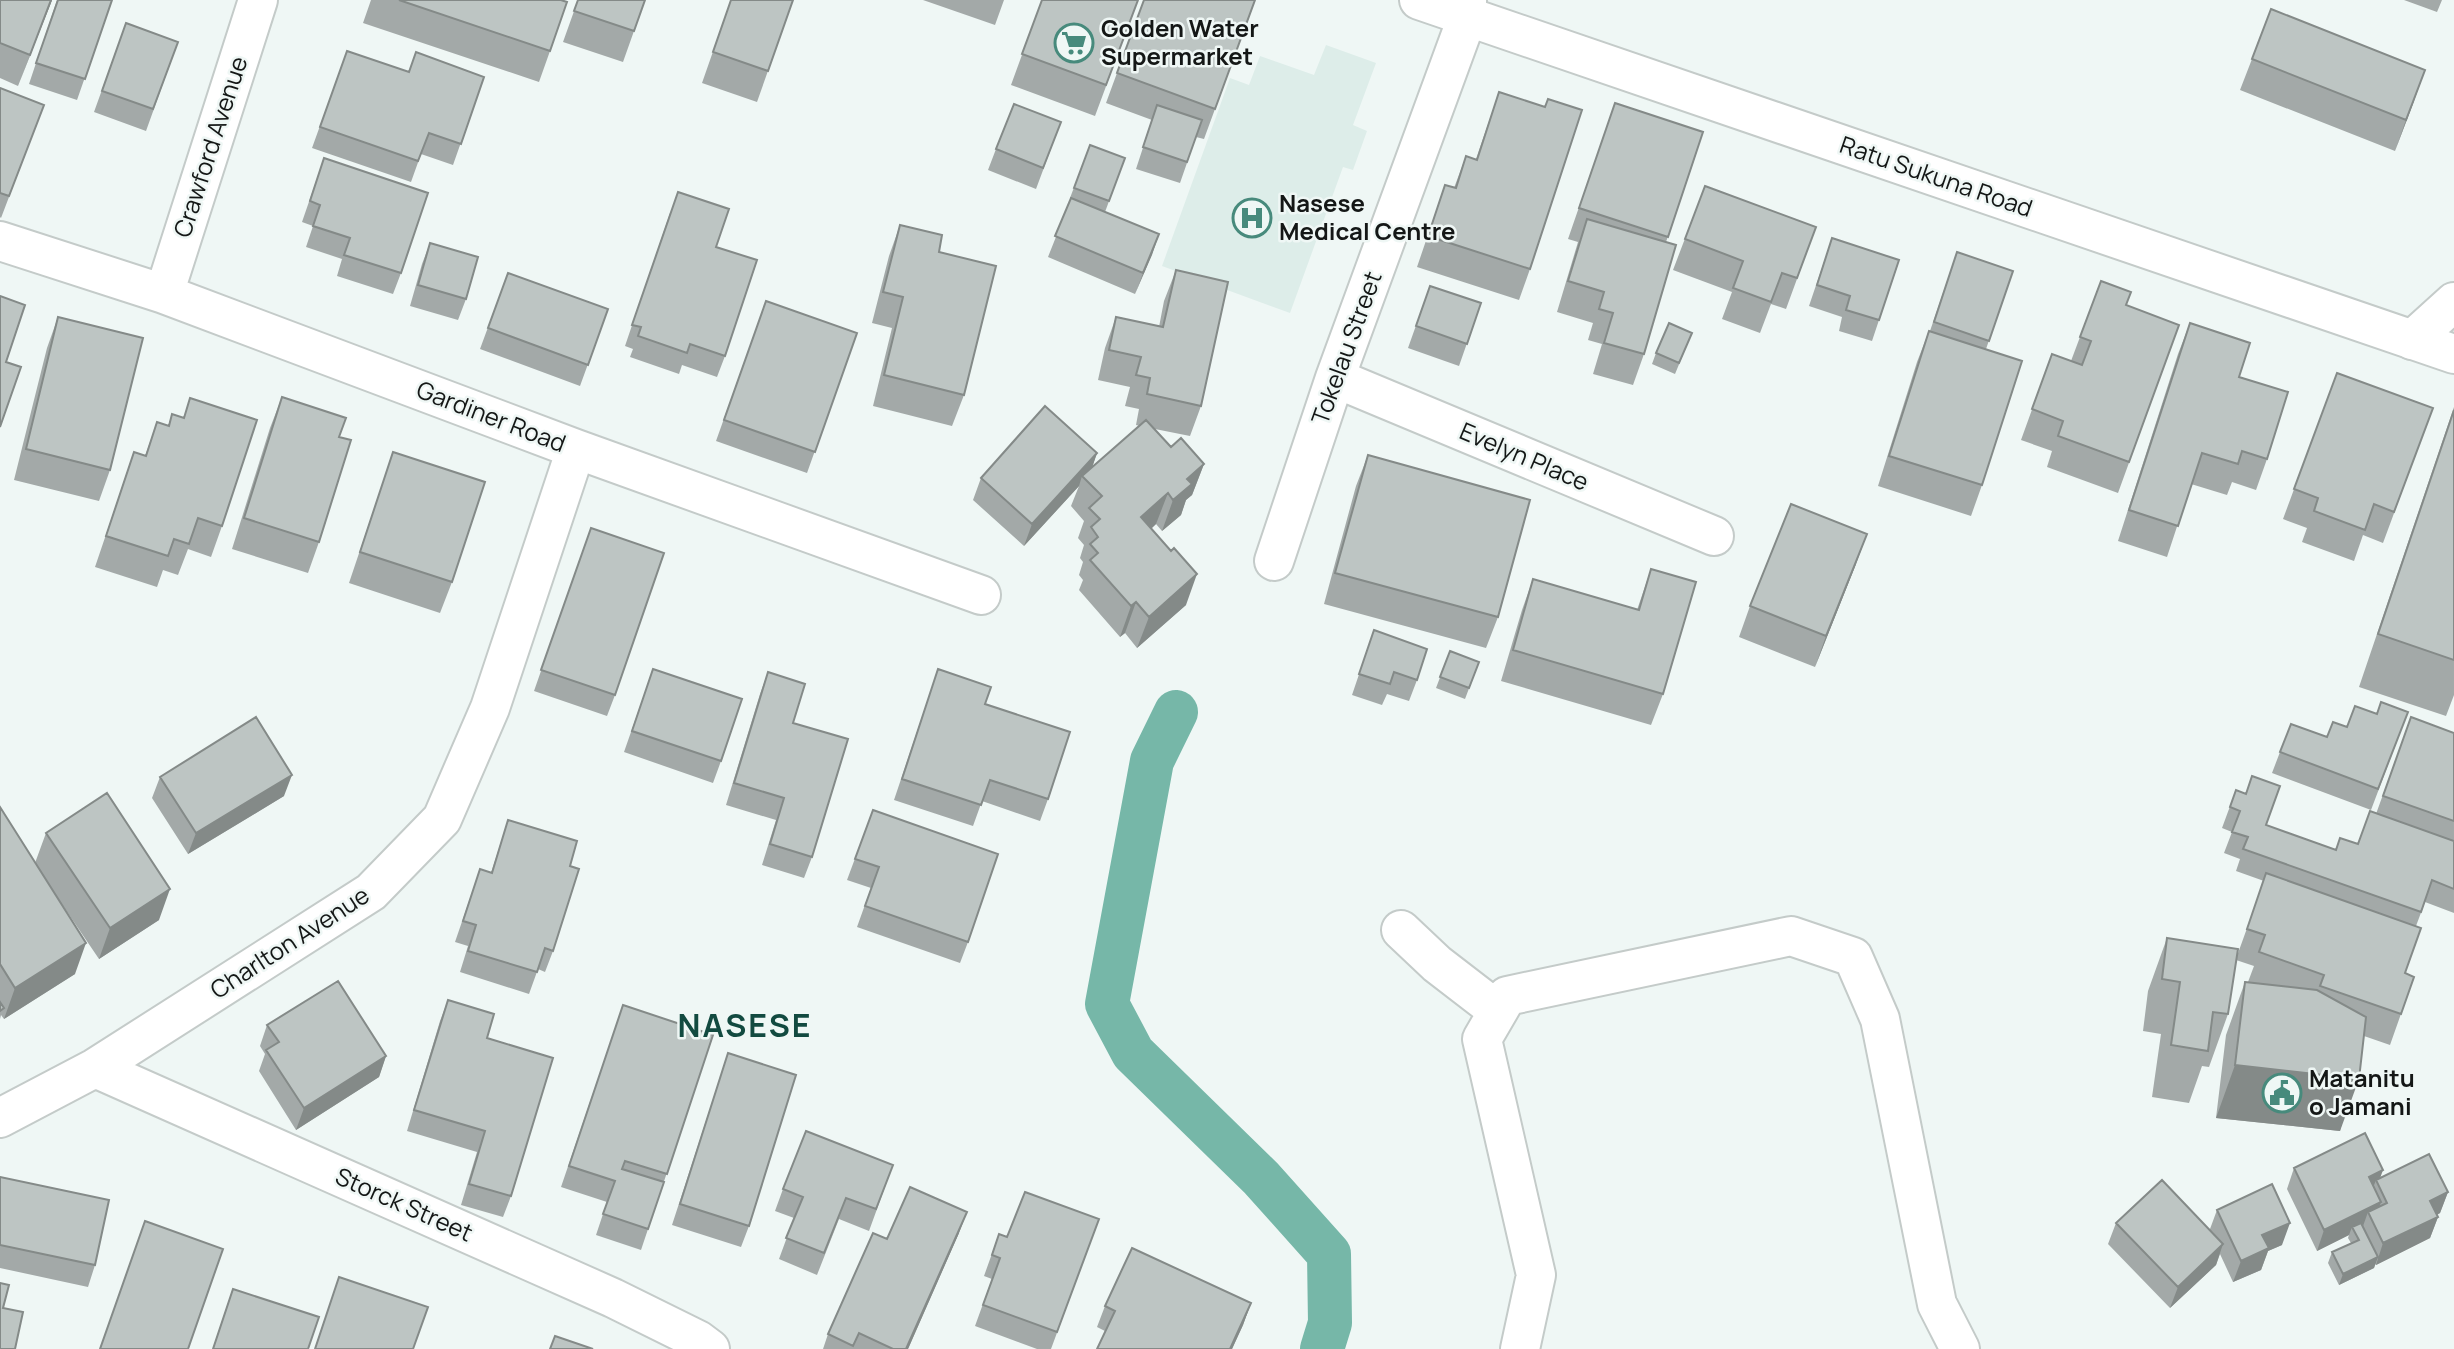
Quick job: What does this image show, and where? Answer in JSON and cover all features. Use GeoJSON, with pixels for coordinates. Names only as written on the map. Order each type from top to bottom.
{"type":"FeatureCollection","features":[{"type":"Feature","properties":{"kind":"street","name":"Crawford Avenue"},"geometry":{"type":"LineString","coordinates":[[164,294],[258,0]]}},
{"type":"Feature","properties":{"kind":"street","name":"Ratu Sukuna Road"},"geometry":{"type":"LineString","coordinates":[[1419,0],[1467,9],[2454,354]]}},
{"type":"Feature","properties":{"kind":"street","name":"Tokelau Street"},"geometry":{"type":"LineString","coordinates":[[1274,561],[1335,378],[1467,9]]}},
{"type":"Feature","properties":{"kind":"street","name":"Gardiner Road"},"geometry":{"type":"LineString","coordinates":[[0,241],[164,294],[576,449],[981,595]]}},
{"type":"Feature","properties":{"kind":"street"},"geometry":{"type":"LineString","coordinates":[[2412,340],[2454,302]]}},
{"type":"Feature","properties":{"kind":"street","name":"Evelyn Place"},"geometry":{"type":"LineString","coordinates":[[1335,378],[1714,536]]}},
{"type":"Feature","properties":{"kind":"street","name":"Charlton Avenue"},"geometry":{"type":"LineString","coordinates":[[0,1118],[95,1068],[371,892],[442,819],[490,708],[576,449]]}},
{"type":"Feature","properties":{"kind":"street"},"geometry":{"type":"LineString","coordinates":[[1401,930],[1437,964],[1498,1011]]}},
{"type":"Feature","properties":{"kind":"street"},"geometry":{"type":"LineString","coordinates":[[1520,1349],[1536,1275],[1482,1039],[1507,996],[1791,936],[1853,957],[1880,1019],[1937,1304],[1961,1349]]}},
{"type":"Feature","properties":{"kind":"street","name":"Storck Street"},"geometry":{"type":"LineString","coordinates":[[95,1068],[613,1298],[698,1340],[710,1349]]}},
{"type":"Feature","properties":{"kind":"shaded area","name":"Nasese Medical Centre"},"geometry":{"type":"Polygon","coordinates":[[[1326,45],[1376,63],[1353,125],[1367,131],[1353,170],[1343,167],[1290,313],[1162,266],[1230,78],[1249,85],[1260,56],[1314,75],[1326,45]]]}},
{"type":"Feature","properties":{"kind":"building"},"geometry":{"type":"Polygon","coordinates":[[[0,0],[51,0],[30,55],[0,43],[0,0]]]}},
{"type":"Feature","properties":{"kind":"building"},"geometry":{"type":"Polygon","coordinates":[[[58,0],[112,0],[85,79],[36,63],[58,0]]]}},
{"type":"Feature","properties":{"kind":"building"},"geometry":{"type":"Polygon","coordinates":[[[399,0],[561,0],[567,2],[550,51],[399,0]]]}},
{"type":"Feature","properties":{"kind":"building"},"geometry":{"type":"Polygon","coordinates":[[[578,0],[645,0],[634,31],[574,11],[578,0]]]}},
{"type":"Feature","properties":{"kind":"building"},"geometry":{"type":"Polygon","coordinates":[[[731,0],[793,0],[768,71],[713,52],[731,0]]]}},
{"type":"Feature","properties":{"kind":"building","name":"Golden Water Supermarket"},"geometry":{"type":"Polygon","coordinates":[[[1042,0],[1138,0],[1106,85],[1022,54],[1042,0]]]}},
{"type":"Feature","properties":{"kind":"building"},"geometry":{"type":"Polygon","coordinates":[[[1144,0],[1255,0],[1215,109],[1117,73],[1144,0]]]}},
{"type":"Feature","properties":{"kind":"building"},"geometry":{"type":"Polygon","coordinates":[[[2271,9],[2425,70],[2406,120],[2252,59],[2271,9]]]}},
{"type":"Feature","properties":{"kind":"building"},"geometry":{"type":"Polygon","coordinates":[[[126,23],[178,42],[153,109],[102,91],[126,23]]]}},
{"type":"Feature","properties":{"kind":"building"},"geometry":{"type":"Polygon","coordinates":[[[347,51],[409,72],[416,52],[484,77],[461,144],[429,133],[418,161],[320,127],[347,51]]]}},
{"type":"Feature","properties":{"kind":"building"},"geometry":{"type":"Polygon","coordinates":[[[0,88],[44,105],[9,196],[0,193],[0,88]]]}},
{"type":"Feature","properties":{"kind":"building"},"geometry":{"type":"Polygon","coordinates":[[[1499,92],[1545,107],[1548,99],[1582,110],[1530,269],[1428,236],[1445,185],[1456,188],[1466,156],[1477,160],[1499,92]]]}},
{"type":"Feature","properties":{"kind":"building"},"geometry":{"type":"Polygon","coordinates":[[[1615,103],[1703,132],[1668,237],[1579,208],[1615,103]]]}},
{"type":"Feature","properties":{"kind":"building"},"geometry":{"type":"Polygon","coordinates":[[[1014,104],[1061,122],[1043,168],[996,149],[1014,104]]]}},
{"type":"Feature","properties":{"kind":"building"},"geometry":{"type":"Polygon","coordinates":[[[1157,105],[1202,120],[1187,162],[1143,147],[1157,105]]]}},
{"type":"Feature","properties":{"kind":"building"},"geometry":{"type":"Polygon","coordinates":[[[1090,145],[1125,158],[1109,201],[1074,188],[1090,145]]]}},
{"type":"Feature","properties":{"kind":"building"},"geometry":{"type":"Polygon","coordinates":[[[324,158],[428,193],[401,273],[344,255],[350,238],[313,226],[320,205],[310,201],[324,158]]]}},
{"type":"Feature","properties":{"kind":"building"},"geometry":{"type":"Polygon","coordinates":[[[1705,186],[1816,227],[1797,278],[1782,273],[1771,302],[1733,288],[1743,261],[1685,239],[1705,186]]]}},
{"type":"Feature","properties":{"kind":"building"},"geometry":{"type":"Polygon","coordinates":[[[678,192],[729,209],[716,247],[757,260],[725,356],[690,344],[687,353],[638,336],[641,327],[632,325],[678,192]]]}},
{"type":"Feature","properties":{"kind":"building"},"geometry":{"type":"Polygon","coordinates":[[[1071,198],[1159,234],[1143,273],[1055,236],[1071,198]]]}},
{"type":"Feature","properties":{"kind":"building"},"geometry":{"type":"Polygon","coordinates":[[[1587,219],[1676,245],[1644,354],[1604,343],[1613,313],[1599,309],[1604,292],[1568,281],[1587,219]]]}},
{"type":"Feature","properties":{"kind":"building"},"geometry":{"type":"Polygon","coordinates":[[[900,225],[942,235],[939,252],[996,266],[964,395],[884,375],[903,297],[883,292],[900,225]]]}},
{"type":"Feature","properties":{"kind":"building"},"geometry":{"type":"Polygon","coordinates":[[[1832,238],[1899,260],[1879,320],[1846,310],[1850,296],[1817,285],[1832,238]]]}},
{"type":"Feature","properties":{"kind":"building"},"geometry":{"type":"Polygon","coordinates":[[[430,243],[478,257],[466,299],[418,285],[430,243]]]}},
{"type":"Feature","properties":{"kind":"building"},"geometry":{"type":"Polygon","coordinates":[[[1957,252],[2013,271],[1989,341],[1934,322],[1957,252]]]}},
{"type":"Feature","properties":{"kind":"building"},"geometry":{"type":"Polygon","coordinates":[[[1176,270],[1228,282],[1201,406],[1147,394],[1150,378],[1136,375],[1141,357],[1109,350],[1116,317],[1163,327],[1176,270]]]}},
{"type":"Feature","properties":{"kind":"building"},"geometry":{"type":"Polygon","coordinates":[[[508,273],[608,309],[588,365],[488,328],[508,273]]]}},
{"type":"Feature","properties":{"kind":"building"},"geometry":{"type":"Polygon","coordinates":[[[2101,281],[2131,292],[2126,305],[2179,325],[2129,462],[2058,436],[2063,421],[2032,409],[2052,354],[2082,365],[2091,341],[2080,337],[2101,281]]]}},
{"type":"Feature","properties":{"kind":"building"},"geometry":{"type":"Polygon","coordinates":[[[1430,286],[1481,303],[1467,344],[1416,326],[1430,286]]]}},
{"type":"Feature","properties":{"kind":"building"},"geometry":{"type":"Polygon","coordinates":[[[0,296],[25,305],[6,362],[21,367],[0,427],[0,296]]]}},
{"type":"Feature","properties":{"kind":"building"},"geometry":{"type":"Polygon","coordinates":[[[766,301],[857,333],[815,452],[724,420],[766,301]]]}},
{"type":"Feature","properties":{"kind":"building"},"geometry":{"type":"Polygon","coordinates":[[[58,317],[143,338],[110,470],[26,449],[58,317]]]}},
{"type":"Feature","properties":{"kind":"building"},"geometry":{"type":"Polygon","coordinates":[[[1669,323],[1692,333],[1679,363],[1656,353],[1669,323]]]}},
{"type":"Feature","properties":{"kind":"building"},"geometry":{"type":"Polygon","coordinates":[[[2190,323],[2250,343],[2239,377],[2288,392],[2267,459],[2242,451],[2238,464],[2202,453],[2178,526],[2129,510],[2190,323]]]}},
{"type":"Feature","properties":{"kind":"building"},"geometry":{"type":"Polygon","coordinates":[[[1929,331],[2022,361],[1982,485],[1889,456],[1929,331]]]}},
{"type":"Feature","properties":{"kind":"building"},"geometry":{"type":"Polygon","coordinates":[[[2337,373],[2433,408],[2394,512],[2374,504],[2365,530],[2314,511],[2318,498],[2294,489],[2337,373]]]}},
{"type":"Feature","properties":{"kind":"building"},"geometry":{"type":"Polygon","coordinates":[[[282,397],[346,418],[339,437],[351,440],[319,542],[244,518],[282,397]]]}},
{"type":"Feature","properties":{"kind":"building"},"geometry":{"type":"Polygon","coordinates":[[[190,398],[257,420],[222,526],[198,518],[189,544],[174,539],[168,556],[106,536],[134,452],[146,456],[157,422],[169,426],[172,414],[184,418],[190,398]]]}},
{"type":"Feature","properties":{"kind":"building"},"geometry":{"type":"Polygon","coordinates":[[[1045,406],[1097,453],[1032,524],[981,478],[1045,406]]]}},
{"type":"Feature","properties":{"kind":"building"},"geometry":{"type":"Polygon","coordinates":[[[2454,410],[2454,660],[2378,634],[2454,410]]]}},
{"type":"Feature","properties":{"kind":"building"},"geometry":{"type":"Polygon","coordinates":[[[1146,420],[1171,447],[1181,438],[1204,464],[1187,479],[1192,484],[1173,500],[1168,493],[1141,517],[1171,551],[1174,548],[1197,574],[1149,617],[1136,602],[1131,606],[1090,560],[1098,553],[1090,544],[1098,537],[1091,527],[1100,519],[1089,508],[1102,496],[1082,476],[1146,420]]]}},
{"type":"Feature","properties":{"kind":"building"},"geometry":{"type":"Polygon","coordinates":[[[393,452],[485,482],[452,582],[360,552],[393,452]]]}},
{"type":"Feature","properties":{"kind":"building"},"geometry":{"type":"Polygon","coordinates":[[[1368,455],[1530,500],[1498,617],[1335,573],[1368,455]]]}},
{"type":"Feature","properties":{"kind":"building"},"geometry":{"type":"Polygon","coordinates":[[[1791,504],[1867,534],[1826,636],[1750,606],[1791,504]]]}},
{"type":"Feature","properties":{"kind":"building"},"geometry":{"type":"Polygon","coordinates":[[[591,528],[664,553],[615,695],[541,670],[591,528]]]}},
{"type":"Feature","properties":{"kind":"building"},"geometry":{"type":"Polygon","coordinates":[[[1651,569],[1696,582],[1663,694],[1513,650],[1533,579],[1639,610],[1651,569]]]}},
{"type":"Feature","properties":{"kind":"building"},"geometry":{"type":"Polygon","coordinates":[[[1374,630],[1427,649],[1417,680],[1394,672],[1390,684],[1359,674],[1374,630]]]}},
{"type":"Feature","properties":{"kind":"building"},"geometry":{"type":"Polygon","coordinates":[[[1450,651],[1479,662],[1469,688],[1440,677],[1450,651]]]}},
{"type":"Feature","properties":{"kind":"building"},"geometry":{"type":"Polygon","coordinates":[[[653,669],[742,699],[721,761],[632,731],[653,669]]]}},
{"type":"Feature","properties":{"kind":"building"},"geometry":{"type":"Polygon","coordinates":[[[938,669],[991,687],[985,704],[1070,732],[1048,799],[990,780],[981,805],[902,779],[938,669]]]}},
{"type":"Feature","properties":{"kind":"building"},"geometry":{"type":"Polygon","coordinates":[[[768,672],[805,684],[793,723],[848,739],[812,857],[770,844],[784,798],[734,783],[768,672]]]}},
{"type":"Feature","properties":{"kind":"building"},"geometry":{"type":"Polygon","coordinates":[[[2381,702],[2408,712],[2378,789],[2280,752],[2291,724],[2327,737],[2333,722],[2347,727],[2355,706],[2377,714],[2381,702]]]}},
{"type":"Feature","properties":{"kind":"building"},"geometry":{"type":"Polygon","coordinates":[[[256,717],[292,775],[196,833],[160,777],[256,717]]]}},
{"type":"Feature","properties":{"kind":"building"},"geometry":{"type":"Polygon","coordinates":[[[2411,717],[2454,733],[2454,821],[2383,796],[2411,717]]]}},
{"type":"Feature","properties":{"kind":"building"},"geometry":{"type":"Polygon","coordinates":[[[2252,776],[2280,786],[2266,825],[2336,850],[2340,838],[2358,844],[2370,811],[2454,841],[2454,889],[2432,880],[2421,912],[2243,849],[2248,837],[2232,832],[2240,811],[2230,807],[2236,790],[2246,794],[2252,776]]]}},
{"type":"Feature","properties":{"kind":"building"},"geometry":{"type":"Polygon","coordinates":[[[107,793],[170,889],[110,928],[46,833],[107,793]]]}},
{"type":"Feature","properties":{"kind":"building"},"geometry":{"type":"Polygon","coordinates":[[[0,807],[86,943],[15,988],[0,964],[0,807]]]}},
{"type":"Feature","properties":{"kind":"building"},"geometry":{"type":"Polygon","coordinates":[[[873,810],[998,854],[968,942],[865,906],[879,867],[855,859],[873,810]]]}},
{"type":"Feature","properties":{"kind":"building"},"geometry":{"type":"Polygon","coordinates":[[[508,820],[577,841],[570,866],[579,869],[553,951],[545,948],[537,972],[468,951],[476,925],[463,921],[480,869],[492,873],[508,820]]]}},
{"type":"Feature","properties":{"kind":"building"},"geometry":{"type":"Polygon","coordinates":[[[2266,873],[2421,928],[2405,973],[2414,977],[2401,1014],[2320,986],[2324,975],[2259,952],[2265,935],[2247,929],[2266,873]]]}},
{"type":"Feature","properties":{"kind":"building"},"geometry":{"type":"Polygon","coordinates":[[[2167,938],[2238,949],[2228,1014],[2213,1012],[2208,1051],[2171,1045],[2180,982],[2162,979],[2167,938]]]}},
{"type":"Feature","properties":{"kind":"building"},"geometry":{"type":"Polygon","coordinates":[[[338,981],[386,1056],[304,1108],[266,1050],[279,1042],[267,1025],[338,981]]]}},
{"type":"Feature","properties":{"kind":"building"},"geometry":{"type":"Polygon","coordinates":[[[2245,982],[2317,990],[2366,1017],[2359,1079],[2235,1065],[2245,982]]]}},
{"type":"Feature","properties":{"kind":"building"},"geometry":{"type":"Polygon","coordinates":[[[448,1000],[494,1014],[487,1038],[553,1058],[511,1196],[469,1184],[485,1131],[414,1110],[448,1000]]]}},
{"type":"Feature","properties":{"kind":"building"},"geometry":{"type":"Polygon","coordinates":[[[623,1005],[713,1035],[667,1174],[625,1161],[622,1169],[664,1182],[648,1229],[603,1214],[615,1181],[569,1166],[623,1005]]]}},
{"type":"Feature","properties":{"kind":"building"},"geometry":{"type":"Polygon","coordinates":[[[728,1053],[796,1075],[749,1226],[680,1204],[728,1053]]]}},
{"type":"Feature","properties":{"kind":"building"},"geometry":{"type":"Polygon","coordinates":[[[806,1131],[893,1165],[876,1209],[846,1198],[824,1253],[786,1238],[803,1197],[783,1189],[806,1131]]]}},
{"type":"Feature","properties":{"kind":"building"},"geometry":{"type":"Polygon","coordinates":[[[2365,1133],[2383,1170],[2369,1177],[2381,1202],[2324,1230],[2294,1168],[2365,1133]]]}},
{"type":"Feature","properties":{"kind":"building"},"geometry":{"type":"Polygon","coordinates":[[[2429,1154],[2448,1192],[2430,1201],[2438,1217],[2383,1243],[2368,1212],[2387,1203],[2376,1180],[2429,1154]]]}},
{"type":"Feature","properties":{"kind":"building"},"geometry":{"type":"Polygon","coordinates":[[[0,1177],[109,1200],[95,1265],[0,1245],[0,1177]]]}},
{"type":"Feature","properties":{"kind":"building"},"geometry":{"type":"Polygon","coordinates":[[[2162,1180],[2223,1244],[2178,1287],[2116,1223],[2162,1180]]]}},
{"type":"Feature","properties":{"kind":"building"},"geometry":{"type":"Polygon","coordinates":[[[2272,1184],[2290,1223],[2262,1235],[2269,1248],[2241,1261],[2217,1210],[2272,1184]]]}},
{"type":"Feature","properties":{"kind":"building"},"geometry":{"type":"Polygon","coordinates":[[[910,1187],[967,1212],[906,1349],[893,1349],[859,1333],[853,1346],[828,1334],[873,1233],[887,1239],[910,1187]]]}},
{"type":"Feature","properties":{"kind":"building"},"geometry":{"type":"Polygon","coordinates":[[[1025,1192],[1099,1219],[1057,1332],[983,1305],[1000,1258],[992,1255],[999,1234],[1007,1237],[1025,1192]]]}},
{"type":"Feature","properties":{"kind":"building"},"geometry":{"type":"Polygon","coordinates":[[[145,1221],[223,1249],[188,1349],[100,1349],[145,1221]]]}},
{"type":"Feature","properties":{"kind":"building"},"geometry":{"type":"Polygon","coordinates":[[[2361,1223],[2378,1257],[2343,1274],[2332,1252],[2359,1240],[2352,1227],[2361,1223]]]}},
{"type":"Feature","properties":{"kind":"building"},"geometry":{"type":"Polygon","coordinates":[[[1132,1248],[1251,1303],[1230,1349],[1097,1349],[1115,1311],[1105,1306],[1132,1248]]]}},
{"type":"Feature","properties":{"kind":"building"},"geometry":{"type":"Polygon","coordinates":[[[339,1277],[428,1307],[413,1349],[315,1349],[339,1277]]]}},
{"type":"Feature","properties":{"kind":"building"},"geometry":{"type":"Polygon","coordinates":[[[0,1283],[9,1285],[3,1308],[23,1312],[15,1349],[0,1349],[0,1283]]]}},
{"type":"Feature","properties":{"kind":"building"},"geometry":{"type":"Polygon","coordinates":[[[233,1289],[319,1317],[308,1349],[213,1349],[233,1289]]]}},
{"type":"Feature","properties":{"kind":"building"},"geometry":{"type":"Polygon","coordinates":[[[555,1336],[593,1349],[550,1349],[555,1336]]]}},
{"type":"Feature","properties":{"kind":"waterway"},"geometry":{"type":"LineString","coordinates":[[1176,712],[1152,761],[1107,1004],[1133,1053],[1261,1178],[1329,1254],[1330,1323],[1322,1349]]}},
{"type":"Feature","properties":{"kind":"place","name":"Golden Water Supermarket"},"geometry":{"type":"Point","coordinates":[1074,43]}},
{"type":"Feature","properties":{"kind":"place","name":"Nasese Medical Centre"},"geometry":{"type":"Point","coordinates":[1252,218]}},
{"type":"Feature","properties":{"kind":"place","name":"Matanitu o Jamani"},"geometry":{"type":"Point","coordinates":[2282,1093]}},
{"type":"Feature","properties":{"kind":"district","name":"NASESE"},"geometry":{"type":"Point","coordinates":[745,1026]}}]}
